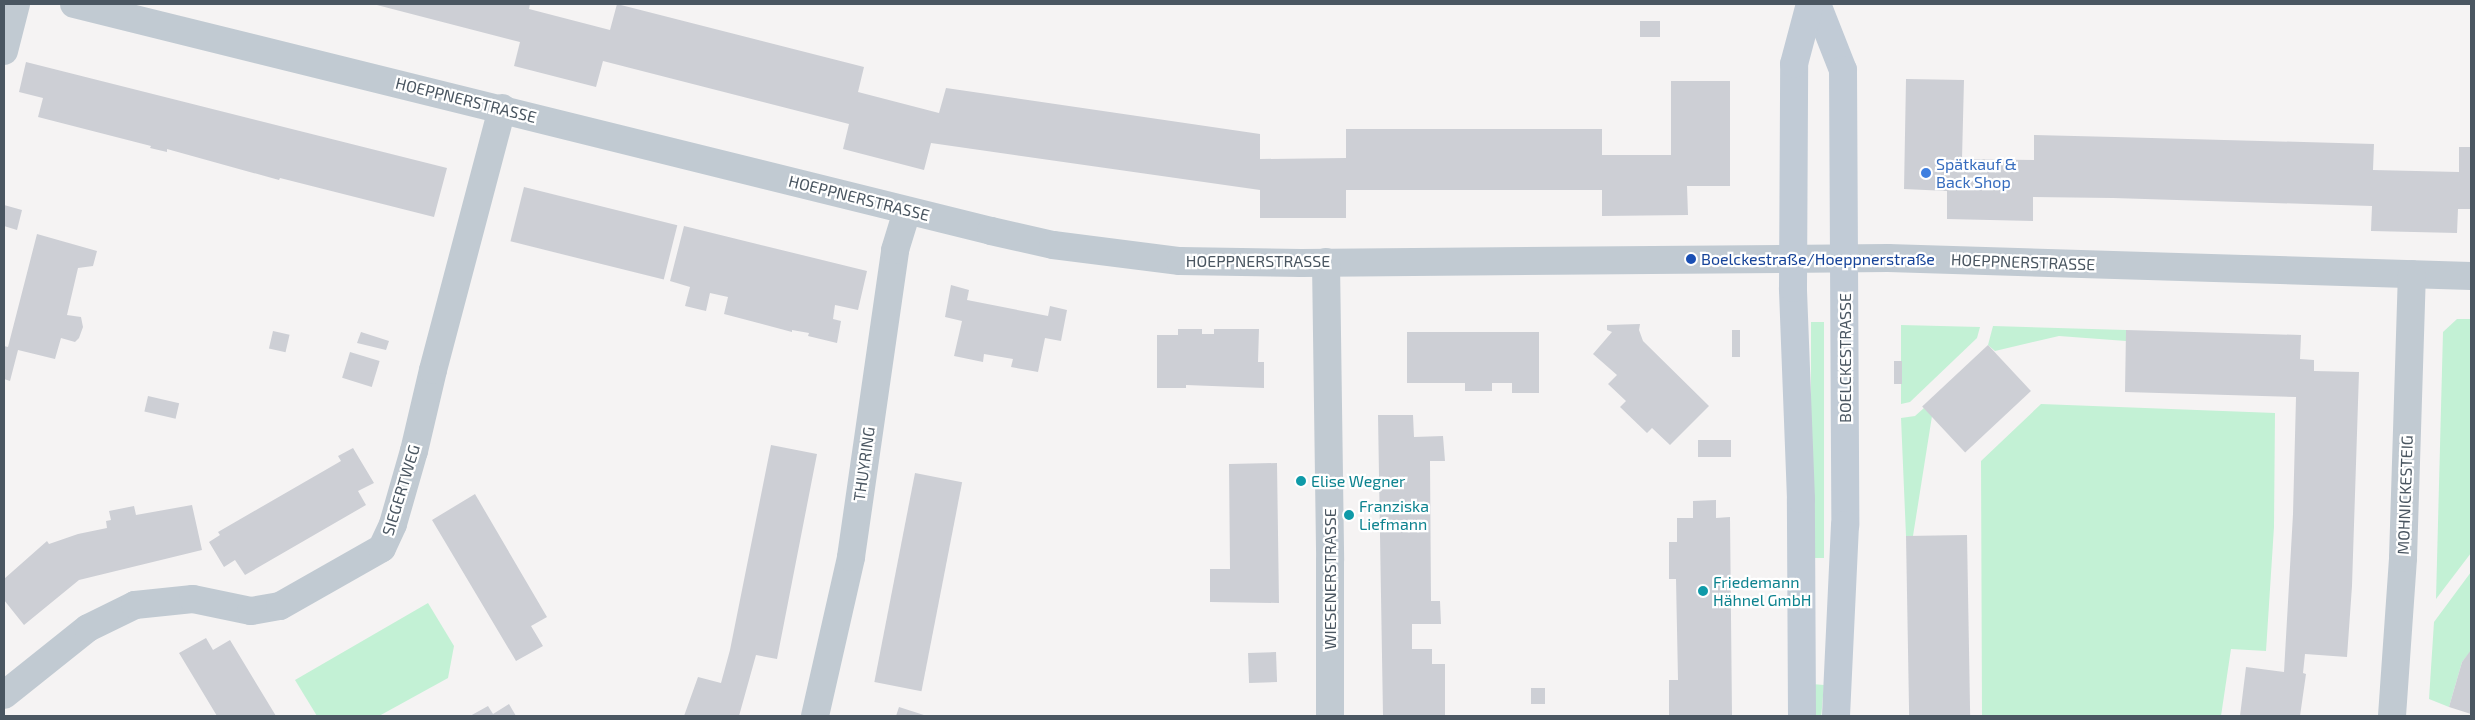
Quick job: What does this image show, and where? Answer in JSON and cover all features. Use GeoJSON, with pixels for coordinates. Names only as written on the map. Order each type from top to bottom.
{"type":"FeatureCollection","features":[{"type":"Feature","properties":{"kind":"main road"},"geometry":{"type":"LineString","coordinates":[[1802,716],[1801,499],[1792,259],[1794,64],[1810,4]]}},
{"type":"Feature","properties":{"kind":"main road","name":"BOELCKESTRASSE"},"geometry":{"type":"LineString","coordinates":[[1817,4],[1843,70],[1845,525],[1836,716]]}},
{"type":"Feature","properties":{"kind":"street"},"geometry":{"type":"LineString","coordinates":[[4,51],[16,4]]}},
{"type":"Feature","properties":{"kind":"street","name":"HOEPPNERSTRASSE"},"geometry":{"type":"LineString","coordinates":[[74,4],[502,108],[907,211],[1053,245],[1161,259],[1180,261],[1326,262],[1845,258],[2471,276]]}},
{"type":"Feature","properties":{"kind":"street","name":"SIEGERTWEG"},"geometry":{"type":"LineString","coordinates":[[4,695],[88,628],[135,605],[194,599],[251,611],[280,606],[382,548],[393,524],[414,451],[432,370],[502,108]]}},
{"type":"Feature","properties":{"kind":"street","name":"THUYRING"},"geometry":{"type":"LineString","coordinates":[[815,716],[851,557],[896,250],[907,211]]}},
{"type":"Feature","properties":{"kind":"street","name":"WIESENERSTRASSE"},"geometry":{"type":"LineString","coordinates":[[1326,262],[1330,716]]}},
{"type":"Feature","properties":{"kind":"street","name":"MOHNICKESTEIG"},"geometry":{"type":"LineString","coordinates":[[2392,716],[2403,558],[2412,274]]}},
{"type":"Feature","properties":{"kind":"green space"},"geometry":{"type":"Polygon","coordinates":[[[2457,319],[2471,319],[2471,553],[2436,599],[2443,332],[2457,319]]]}},
{"type":"Feature","properties":{"kind":"green space"},"geometry":{"type":"Polygon","coordinates":[[[1811,322],[1824,322],[1824,558],[1811,558],[1811,322]]]}},
{"type":"Feature","properties":{"kind":"green space"},"geometry":{"type":"Polygon","coordinates":[[[1901,325],[1980,327],[1977,338],[1910,402],[1901,404],[1901,325]]]}},
{"type":"Feature","properties":{"kind":"green space"},"geometry":{"type":"Polygon","coordinates":[[[1993,326],[2126,330],[2126,341],[2059,336],[1995,351],[1988,345],[1993,326]]]}},
{"type":"Feature","properties":{"kind":"green space"},"geometry":{"type":"Polygon","coordinates":[[[2041,404],[2275,413],[2274,527],[2266,651],[2231,649],[2221,716],[1982,716],[1981,461],[2041,404]]]}},
{"type":"Feature","properties":{"kind":"green space"},"geometry":{"type":"Polygon","coordinates":[[[1924,408],[1932,416],[1913,536],[1906,536],[1901,418],[1915,416],[1924,408]]]}},
{"type":"Feature","properties":{"kind":"green space"},"geometry":{"type":"Polygon","coordinates":[[[2471,572],[2471,651],[2462,662],[2449,707],[2429,699],[2434,622],[2471,572]]]}},
{"type":"Feature","properties":{"kind":"green space"},"geometry":{"type":"Polygon","coordinates":[[[428,603],[454,646],[448,678],[379,716],[317,716],[295,680],[428,603]]]}},
{"type":"Feature","properties":{"kind":"green space"},"geometry":{"type":"Polygon","coordinates":[[[1812,684],[1824,685],[1821,716],[1809,716],[1812,684]]]}},
{"type":"Feature","properties":{"kind":"building"},"geometry":{"type":"Polygon","coordinates":[[[373,4],[530,4],[529,9],[610,30],[617,4],[864,67],[858,92],[939,113],[946,88],[1260,134],[1260,159],[1346,158],[1346,129],[1602,129],[1602,155],[1671,155],[1671,81],[1730,81],[1730,186],[1687,186],[1688,215],[1602,216],[1602,190],[1346,190],[1346,218],[1260,218],[1260,190],[931,143],[924,170],[843,149],[849,124],[603,61],[596,87],[514,66],[520,42],[373,4]]]}},
{"type":"Feature","properties":{"kind":"building"},"geometry":{"type":"Polygon","coordinates":[[[1640,21],[1660,21],[1660,37],[1640,37],[1640,21]]]}},
{"type":"Feature","properties":{"kind":"building"},"geometry":{"type":"Polygon","coordinates":[[[26,62],[447,168],[434,217],[280,178],[279,180],[167,149],[167,152],[150,148],[151,146],[38,117],[43,98],[19,92],[26,62]]]}},
{"type":"Feature","properties":{"kind":"building"},"geometry":{"type":"Polygon","coordinates":[[[1906,79],[1964,80],[1962,159],[2034,160],[2034,135],[2115,137],[2374,144],[2373,170],[2459,172],[2459,147],[2471,147],[2471,209],[2458,209],[2457,233],[2371,231],[2372,206],[2113,198],[2033,197],[2033,221],[1947,219],[1947,191],[1904,189],[1906,79]]]}},
{"type":"Feature","properties":{"kind":"building"},"geometry":{"type":"Polygon","coordinates":[[[524,187],[677,225],[664,280],[510,241],[524,187]]]}},
{"type":"Feature","properties":{"kind":"building"},"geometry":{"type":"Polygon","coordinates":[[[4,205],[22,210],[17,230],[4,226],[4,205]]]}},
{"type":"Feature","properties":{"kind":"building"},"geometry":{"type":"Polygon","coordinates":[[[684,226],[867,271],[858,310],[835,305],[833,319],[841,321],[837,343],[808,336],[809,333],[792,330],[792,332],[724,314],[728,297],[710,293],[706,311],[685,306],[690,287],[670,281],[684,226]]]}},
{"type":"Feature","properties":{"kind":"building"},"geometry":{"type":"Polygon","coordinates":[[[37,234],[97,251],[93,266],[78,268],[67,315],[81,317],[83,327],[79,338],[75,342],[61,338],[55,359],[18,350],[10,381],[4,379],[4,346],[8,347],[37,234]]]}},
{"type":"Feature","properties":{"kind":"building"},"geometry":{"type":"Polygon","coordinates":[[[951,285],[969,290],[967,300],[1048,316],[1050,306],[1067,310],[1061,341],[1045,338],[1038,372],[1011,367],[1013,359],[984,354],[983,362],[954,356],[962,321],[945,317],[951,285]]]}},
{"type":"Feature","properties":{"kind":"building"},"geometry":{"type":"Polygon","coordinates":[[[1640,324],[1639,330],[1643,341],[1709,406],[1670,445],[1652,428],[1647,433],[1620,407],[1626,401],[1608,384],[1617,375],[1593,354],[1612,332],[1607,330],[1607,325],[1640,324]]]}},
{"type":"Feature","properties":{"kind":"building"},"geometry":{"type":"Polygon","coordinates":[[[1178,329],[1202,329],[1202,334],[1214,334],[1214,329],[1259,329],[1258,362],[1264,362],[1264,388],[1186,385],[1186,388],[1157,388],[1157,335],[1178,335],[1178,329]]]}},
{"type":"Feature","properties":{"kind":"building"},"geometry":{"type":"Polygon","coordinates":[[[1732,330],[1740,330],[1740,357],[1732,357],[1732,330]]]}},
{"type":"Feature","properties":{"kind":"building"},"geometry":{"type":"Polygon","coordinates":[[[2126,330],[2301,335],[2300,359],[2314,360],[2314,371],[2359,372],[2352,586],[2347,657],[2305,654],[2303,673],[2306,674],[2300,716],[2240,716],[2246,667],[2284,672],[2293,514],[2296,397],[2125,392],[2126,330]]]}},
{"type":"Feature","properties":{"kind":"building"},"geometry":{"type":"Polygon","coordinates":[[[273,331],[290,335],[286,352],[269,349],[273,331]]]}},
{"type":"Feature","properties":{"kind":"building"},"geometry":{"type":"Polygon","coordinates":[[[361,332],[389,341],[386,350],[357,343],[361,332]]]}},
{"type":"Feature","properties":{"kind":"building"},"geometry":{"type":"Polygon","coordinates":[[[1407,332],[1539,332],[1539,393],[1512,393],[1512,383],[1492,383],[1492,391],[1465,391],[1465,383],[1407,383],[1407,332]]]}},
{"type":"Feature","properties":{"kind":"building"},"geometry":{"type":"Polygon","coordinates":[[[1988,345],[2031,391],[1965,452],[1922,406],[1988,345]]]}},
{"type":"Feature","properties":{"kind":"building"},"geometry":{"type":"Polygon","coordinates":[[[350,352],[380,361],[372,387],[342,378],[350,352]]]}},
{"type":"Feature","properties":{"kind":"building"},"geometry":{"type":"Polygon","coordinates":[[[1894,361],[1902,361],[1902,384],[1894,384],[1894,361]]]}},
{"type":"Feature","properties":{"kind":"building"},"geometry":{"type":"Polygon","coordinates":[[[148,396],[179,403],[176,419],[144,412],[148,396]]]}},
{"type":"Feature","properties":{"kind":"building"},"geometry":{"type":"Polygon","coordinates":[[[1378,415],[1413,415],[1414,437],[1443,436],[1445,461],[1430,461],[1431,601],[1440,601],[1441,624],[1412,624],[1412,649],[1432,649],[1432,664],[1445,664],[1445,716],[1383,716],[1378,415]]]}},
{"type":"Feature","properties":{"kind":"building"},"geometry":{"type":"Polygon","coordinates":[[[1698,440],[1731,440],[1731,457],[1698,457],[1698,440]]]}},
{"type":"Feature","properties":{"kind":"building"},"geometry":{"type":"Polygon","coordinates":[[[771,445],[817,454],[777,659],[756,655],[739,716],[684,716],[698,677],[721,683],[730,650],[771,445]]]}},
{"type":"Feature","properties":{"kind":"building"},"geometry":{"type":"Polygon","coordinates":[[[353,448],[374,483],[358,491],[366,505],[245,575],[235,560],[224,567],[209,542],[220,535],[218,532],[341,461],[338,456],[353,448]]]}},
{"type":"Feature","properties":{"kind":"building"},"geometry":{"type":"Polygon","coordinates":[[[1277,463],[1279,603],[1210,602],[1210,569],[1230,569],[1229,464],[1277,463]]]}},
{"type":"Feature","properties":{"kind":"building"},"geometry":{"type":"Polygon","coordinates":[[[915,473],[962,482],[921,691],[874,682],[915,473]]]}},
{"type":"Feature","properties":{"kind":"building"},"geometry":{"type":"Polygon","coordinates":[[[475,494],[547,617],[531,626],[543,646],[516,661],[432,520],[475,494]]]}},
{"type":"Feature","properties":{"kind":"building"},"geometry":{"type":"Polygon","coordinates":[[[1716,500],[1716,518],[1730,517],[1732,716],[1669,716],[1669,680],[1678,680],[1676,579],[1669,579],[1669,542],[1677,542],[1677,518],[1693,518],[1693,501],[1716,500]]]}},
{"type":"Feature","properties":{"kind":"building"},"geometry":{"type":"Polygon","coordinates":[[[192,505],[202,550],[79,580],[24,625],[4,600],[4,579],[47,541],[49,544],[78,534],[107,528],[106,521],[111,520],[109,511],[134,506],[136,515],[192,505]]]}},
{"type":"Feature","properties":{"kind":"building"},"geometry":{"type":"Polygon","coordinates":[[[1967,535],[1970,716],[1909,716],[1906,536],[1967,535]]]}},
{"type":"Feature","properties":{"kind":"building"},"geometry":{"type":"Polygon","coordinates":[[[206,638],[213,650],[230,640],[276,716],[217,716],[179,653],[206,638]]]}},
{"type":"Feature","properties":{"kind":"building"},"geometry":{"type":"Polygon","coordinates":[[[2471,650],[2471,714],[2449,707],[2462,662],[2471,650]]]}},
{"type":"Feature","properties":{"kind":"building"},"geometry":{"type":"Polygon","coordinates":[[[1276,652],[1277,682],[1249,683],[1248,653],[1276,652]]]}},
{"type":"Feature","properties":{"kind":"building"},"geometry":{"type":"Polygon","coordinates":[[[1531,688],[1545,688],[1545,704],[1531,704],[1531,688]]]}},
{"type":"Feature","properties":{"kind":"building"},"geometry":{"type":"Polygon","coordinates":[[[509,704],[516,716],[470,716],[488,706],[493,714],[509,704]]]}},
{"type":"Feature","properties":{"kind":"building"},"geometry":{"type":"Polygon","coordinates":[[[899,707],[927,716],[896,716],[899,707]]]}},
{"type":"Feature","properties":{"kind":"place","name":"Spätkauf & Back Shop"},"geometry":{"type":"Point","coordinates":[1926,173]}},
{"type":"Feature","properties":{"kind":"place","name":"Boelckestraße/Hoeppnerstraße"},"geometry":{"type":"Point","coordinates":[1691,259]}},
{"type":"Feature","properties":{"kind":"place","name":"Elise Wegner"},"geometry":{"type":"Point","coordinates":[1301,481]}},
{"type":"Feature","properties":{"kind":"place","name":"Franziska Liefmann"},"geometry":{"type":"Point","coordinates":[1349,515]}},
{"type":"Feature","properties":{"kind":"place","name":"Friedemann Hähnel GmbH"},"geometry":{"type":"Point","coordinates":[1703,591]}}]}
